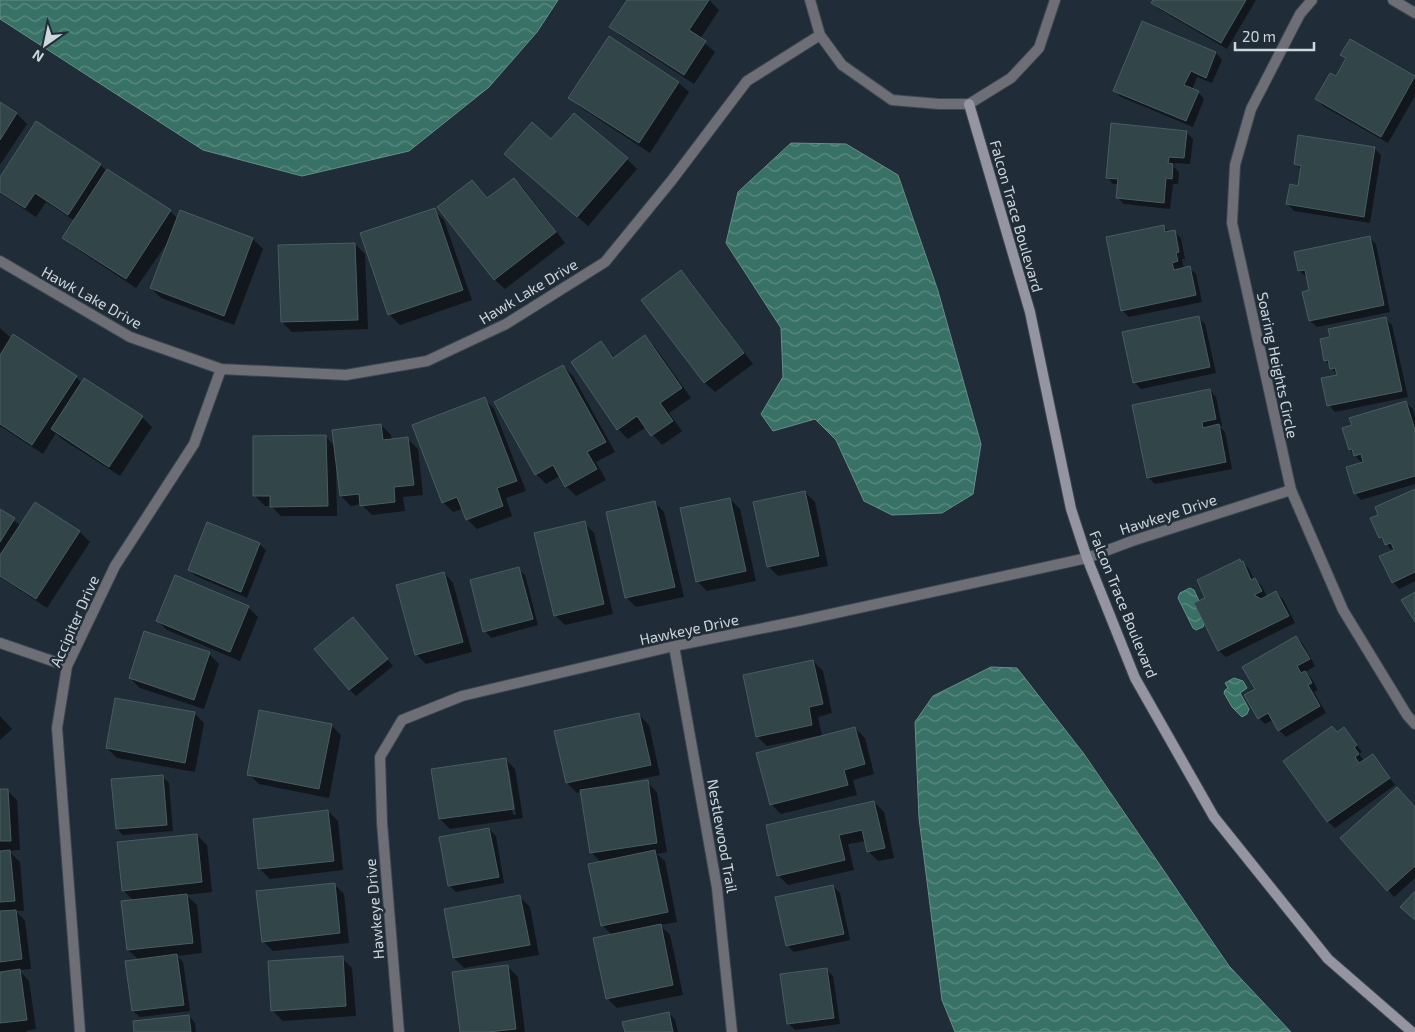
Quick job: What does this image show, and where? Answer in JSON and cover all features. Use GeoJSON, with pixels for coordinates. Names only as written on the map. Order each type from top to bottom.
{"type":"FeatureCollection","features":[{"type":"Feature","properties":{"kind":"street"},"geometry":{"type":"LineString","coordinates":[[810,0],[820,35],[842,65],[892,100],[939,104],[969,104],[1011,78],[1039,48],[1055,0]]}},
{"type":"Feature","properties":{"kind":"street","name":"Soaring Heights Circle"},"geometry":{"type":"LineString","coordinates":[[1312,0],[1300,14],[1251,108],[1235,165],[1232,223],[1291,490],[1343,610],[1415,724]]}},
{"type":"Feature","properties":{"kind":"street"},"geometry":{"type":"LineString","coordinates":[[1393,0],[1415,13]]}},
{"type":"Feature","properties":{"kind":"street","name":"Hawk Lake Drive"},"geometry":{"type":"LineString","coordinates":[[0,261],[130,337],[221,369],[346,375],[426,361],[506,324],[605,262],[672,180],[747,81],[820,35]]}},
{"type":"Feature","properties":{"kind":"street","name":"Falcon Trace Boulevard"},"geometry":{"type":"LineString","coordinates":[[969,104],[1030,312],[1071,509],[1087,558],[1135,678],[1214,817],[1328,959],[1412,1032]]}},
{"type":"Feature","properties":{"kind":"street","name":"Accipiter Drive"},"geometry":{"type":"LineString","coordinates":[[80,1032],[57,728],[67,666],[115,566],[194,444],[221,369]]}},
{"type":"Feature","properties":{"kind":"street","name":"Hawkeye Drive"},"geometry":{"type":"LineString","coordinates":[[399,1032],[382,823],[380,757],[402,720],[462,696],[674,646],[799,622],[1087,558],[1132,541],[1291,490]]}},
{"type":"Feature","properties":{"kind":"street"},"geometry":{"type":"LineString","coordinates":[[0,643],[67,666]]}},
{"type":"Feature","properties":{"kind":"street","name":"Nestlewood Trail"},"geometry":{"type":"LineString","coordinates":[[674,646],[717,888],[732,1032]]}},
{"type":"Feature","properties":{"kind":"water"},"geometry":{"type":"Polygon","coordinates":[[[0,0],[558,0],[537,32],[489,87],[409,151],[302,176],[203,150],[0,19],[0,0]]]}},
{"type":"Feature","properties":{"kind":"water"},"geometry":{"type":"Polygon","coordinates":[[[791,143],[846,144],[898,175],[938,291],[981,444],[973,494],[942,513],[892,515],[864,501],[836,440],[815,419],[773,431],[761,414],[783,377],[781,328],[726,243],[738,192],[791,143]]]}},
{"type":"Feature","properties":{"kind":"water"},"geometry":{"type":"Polygon","coordinates":[[[1190,588],[1194,590],[1199,601],[1194,603],[1204,623],[1203,627],[1196,630],[1193,628],[1178,598],[1180,593],[1190,588]]]}},
{"type":"Feature","properties":{"kind":"water"},"geometry":{"type":"Polygon","coordinates":[[[991,667],[1017,668],[1084,754],[1229,966],[1291,1032],[955,1032],[942,1000],[919,818],[915,722],[933,696],[991,667]]]}},
{"type":"Feature","properties":{"kind":"water"},"geometry":{"type":"Polygon","coordinates":[[[1234,678],[1243,681],[1247,688],[1240,693],[1249,709],[1247,714],[1242,717],[1232,707],[1224,693],[1228,688],[1225,683],[1234,678]]]}},
{"type":"Feature","properties":{"kind":"building"},"geometry":{"type":"Polygon","coordinates":[[[627,0],[709,0],[689,30],[706,41],[684,75],[609,27],[627,0]]]}},
{"type":"Feature","properties":{"kind":"building"},"geometry":{"type":"Polygon","coordinates":[[[1153,0],[1246,0],[1221,43],[1151,3],[1153,0]]]}},
{"type":"Feature","properties":{"kind":"building"},"geometry":{"type":"Polygon","coordinates":[[[1142,21],[1216,52],[1206,78],[1191,71],[1184,85],[1199,91],[1186,121],[1113,91],[1142,21]]]}},
{"type":"Feature","properties":{"kind":"building"},"geometry":{"type":"Polygon","coordinates":[[[609,36],[679,82],[639,143],[568,98],[609,36]]]}},
{"type":"Feature","properties":{"kind":"building"},"geometry":{"type":"Polygon","coordinates":[[[1350,39],[1415,76],[1381,137],[1315,99],[1330,73],[1336,76],[1346,58],[1340,55],[1350,39]]]}},
{"type":"Feature","properties":{"kind":"building"},"geometry":{"type":"Polygon","coordinates":[[[0,102],[17,113],[0,140],[0,102]]]}},
{"type":"Feature","properties":{"kind":"building"},"geometry":{"type":"Polygon","coordinates":[[[574,113],[628,158],[577,217],[504,154],[532,122],[551,139],[574,113]]]}},
{"type":"Feature","properties":{"kind":"building"},"geometry":{"type":"Polygon","coordinates":[[[36,121],[101,164],[68,215],[35,193],[25,208],[0,192],[0,177],[36,121]]]}},
{"type":"Feature","properties":{"kind":"building"},"geometry":{"type":"Polygon","coordinates":[[[1111,123],[1187,131],[1184,158],[1169,157],[1168,163],[1173,164],[1172,179],[1166,178],[1164,203],[1116,198],[1118,179],[1106,178],[1111,123]]]}},
{"type":"Feature","properties":{"kind":"building"},"geometry":{"type":"Polygon","coordinates":[[[1298,135],[1375,147],[1364,217],[1286,204],[1290,184],[1298,186],[1301,166],[1294,164],[1298,135]]]}},
{"type":"Feature","properties":{"kind":"building"},"geometry":{"type":"Polygon","coordinates":[[[107,169],[171,210],[126,279],[62,238],[107,169]]]}},
{"type":"Feature","properties":{"kind":"building"},"geometry":{"type":"Polygon","coordinates":[[[514,178],[556,232],[494,280],[437,207],[472,180],[487,198],[514,178]]]}},
{"type":"Feature","properties":{"kind":"building"},"geometry":{"type":"Polygon","coordinates":[[[435,208],[463,290],[388,315],[360,233],[435,208]]]}},
{"type":"Feature","properties":{"kind":"building"},"geometry":{"type":"Polygon","coordinates":[[[180,210],[253,238],[224,316],[150,288],[180,210]]]}},
{"type":"Feature","properties":{"kind":"building"},"geometry":{"type":"Polygon","coordinates":[[[1164,225],[1165,232],[1175,230],[1179,252],[1176,253],[1178,261],[1172,263],[1174,270],[1190,266],[1196,295],[1121,311],[1106,237],[1164,225]]]}},
{"type":"Feature","properties":{"kind":"building"},"geometry":{"type":"Polygon","coordinates":[[[1370,236],[1384,305],[1309,321],[1302,292],[1309,290],[1305,270],[1298,271],[1294,252],[1370,236]]]}},
{"type":"Feature","properties":{"kind":"building"},"geometry":{"type":"Polygon","coordinates":[[[355,243],[358,320],[281,322],[278,245],[355,243]]]}},
{"type":"Feature","properties":{"kind":"building"},"geometry":{"type":"Polygon","coordinates":[[[681,270],[744,353],[704,383],[641,300],[681,270]]]}},
{"type":"Feature","properties":{"kind":"building"},"geometry":{"type":"Polygon","coordinates":[[[1199,316],[1210,367],[1133,383],[1122,332],[1199,316]]]}},
{"type":"Feature","properties":{"kind":"building"},"geometry":{"type":"Polygon","coordinates":[[[1386,317],[1402,391],[1327,406],[1321,378],[1337,375],[1335,368],[1330,369],[1328,360],[1324,361],[1320,339],[1330,337],[1328,329],[1386,317]]]}},
{"type":"Feature","properties":{"kind":"building"},"geometry":{"type":"Polygon","coordinates":[[[13,334],[77,376],[32,445],[0,424],[0,355],[13,334]]]}},
{"type":"Feature","properties":{"kind":"building"},"geometry":{"type":"Polygon","coordinates":[[[645,335],[682,388],[660,403],[673,421],[651,436],[637,416],[617,430],[571,362],[601,341],[613,358],[645,335]]]}},
{"type":"Feature","properties":{"kind":"building"},"geometry":{"type":"Polygon","coordinates":[[[563,365],[606,442],[587,452],[597,469],[565,487],[553,465],[535,475],[494,402],[563,365]]]}},
{"type":"Feature","properties":{"kind":"building"},"geometry":{"type":"Polygon","coordinates":[[[84,378],[143,416],[109,467],[51,429],[84,378]]]}},
{"type":"Feature","properties":{"kind":"building"},"geometry":{"type":"Polygon","coordinates":[[[1210,389],[1216,419],[1202,422],[1203,428],[1219,424],[1226,462],[1147,478],[1132,405],[1210,389]]]}},
{"type":"Feature","properties":{"kind":"building"},"geometry":{"type":"Polygon","coordinates":[[[485,397],[517,481],[497,488],[503,506],[466,520],[457,497],[442,503],[412,425],[485,397]]]}},
{"type":"Feature","properties":{"kind":"building"},"geometry":{"type":"Polygon","coordinates":[[[1406,401],[1415,430],[1415,476],[1354,494],[1346,467],[1363,462],[1361,454],[1354,456],[1352,449],[1349,450],[1342,428],[1352,425],[1349,418],[1406,401]]]}},
{"type":"Feature","properties":{"kind":"building"},"geometry":{"type":"Polygon","coordinates":[[[381,424],[383,440],[408,437],[414,485],[394,487],[395,502],[360,506],[359,494],[340,496],[332,430],[381,424]]]}},
{"type":"Feature","properties":{"kind":"building"},"geometry":{"type":"Polygon","coordinates":[[[326,435],[328,506],[270,507],[270,496],[253,496],[253,436],[326,435]]]}},
{"type":"Feature","properties":{"kind":"building"},"geometry":{"type":"Polygon","coordinates":[[[1415,489],[1415,572],[1392,583],[1379,556],[1394,550],[1391,543],[1385,545],[1382,537],[1379,538],[1370,518],[1378,515],[1375,507],[1415,489]]]}},
{"type":"Feature","properties":{"kind":"building"},"geometry":{"type":"Polygon","coordinates":[[[805,491],[819,556],[767,567],[753,502],[805,491]]]}},
{"type":"Feature","properties":{"kind":"building"},"geometry":{"type":"Polygon","coordinates":[[[730,498],[746,571],[696,582],[680,508],[730,498]]]}},
{"type":"Feature","properties":{"kind":"building"},"geometry":{"type":"Polygon","coordinates":[[[655,501],[675,587],[625,598],[606,512],[655,501]]]}},
{"type":"Feature","properties":{"kind":"building"},"geometry":{"type":"Polygon","coordinates":[[[35,502],[80,531],[36,599],[0,576],[0,555],[35,502]]]}},
{"type":"Feature","properties":{"kind":"building"},"geometry":{"type":"Polygon","coordinates":[[[0,509],[15,518],[0,542],[0,509]]]}},
{"type":"Feature","properties":{"kind":"building"},"geometry":{"type":"Polygon","coordinates":[[[585,521],[604,604],[554,616],[534,533],[585,521]]]}},
{"type":"Feature","properties":{"kind":"building"},"geometry":{"type":"Polygon","coordinates":[[[207,522],[260,543],[241,592],[188,570],[207,522]]]}},
{"type":"Feature","properties":{"kind":"building"},"geometry":{"type":"Polygon","coordinates":[[[1240,559],[1241,562],[1243,561],[1251,580],[1255,578],[1262,591],[1254,595],[1261,599],[1276,591],[1289,616],[1218,651],[1194,603],[1205,598],[1197,580],[1240,559]]]}},
{"type":"Feature","properties":{"kind":"building"},"geometry":{"type":"Polygon","coordinates":[[[519,567],[533,619],[483,632],[470,580],[519,567]]]}},
{"type":"Feature","properties":{"kind":"building"},"geometry":{"type":"Polygon","coordinates":[[[444,572],[463,642],[415,655],[396,585],[444,572]]]}},
{"type":"Feature","properties":{"kind":"building"},"geometry":{"type":"Polygon","coordinates":[[[175,575],[249,606],[230,652],[156,621],[175,575]]]}},
{"type":"Feature","properties":{"kind":"building"},"geometry":{"type":"Polygon","coordinates":[[[1415,592],[1415,622],[1401,600],[1415,592]]]}},
{"type":"Feature","properties":{"kind":"building"},"geometry":{"type":"Polygon","coordinates":[[[353,617],[388,659],[349,690],[314,649],[353,617]]]}},
{"type":"Feature","properties":{"kind":"building"},"geometry":{"type":"Polygon","coordinates":[[[144,631],[210,652],[194,700],[129,678],[144,631]]]}},
{"type":"Feature","properties":{"kind":"building"},"geometry":{"type":"Polygon","coordinates":[[[1296,636],[1310,659],[1297,666],[1301,673],[1305,671],[1312,683],[1308,685],[1320,706],[1278,731],[1268,713],[1258,719],[1244,695],[1255,689],[1242,667],[1296,636]]]}},
{"type":"Feature","properties":{"kind":"building"},"geometry":{"type":"Polygon","coordinates":[[[813,660],[823,704],[809,707],[812,725],[756,737],[743,675],[813,660]]]}},
{"type":"Feature","properties":{"kind":"building"},"geometry":{"type":"Polygon","coordinates":[[[115,698],[195,712],[185,763],[106,748],[115,698]]]}},
{"type":"Feature","properties":{"kind":"building"},"geometry":{"type":"Polygon","coordinates":[[[259,710],[332,724],[319,789],[247,775],[259,710]]]}},
{"type":"Feature","properties":{"kind":"building"},"geometry":{"type":"Polygon","coordinates":[[[639,713],[651,765],[566,783],[554,731],[639,713]]]}},
{"type":"Feature","properties":{"kind":"building"},"geometry":{"type":"Polygon","coordinates":[[[1332,726],[1337,732],[1344,727],[1357,745],[1354,747],[1359,754],[1355,757],[1359,763],[1373,754],[1390,778],[1327,822],[1283,761],[1332,726]]]}},
{"type":"Feature","properties":{"kind":"building"},"geometry":{"type":"Polygon","coordinates":[[[855,727],[865,764],[844,770],[848,785],[770,805],[756,753],[855,727]]]}},
{"type":"Feature","properties":{"kind":"building"},"geometry":{"type":"Polygon","coordinates":[[[506,758],[514,809],[439,819],[431,769],[506,758]]]}},
{"type":"Feature","properties":{"kind":"building"},"geometry":{"type":"Polygon","coordinates":[[[163,775],[167,825],[116,829],[111,779],[163,775]]]}},
{"type":"Feature","properties":{"kind":"building"},"geometry":{"type":"Polygon","coordinates":[[[648,780],[657,843],[590,853],[580,790],[648,780]]]}},
{"type":"Feature","properties":{"kind":"building"},"geometry":{"type":"Polygon","coordinates":[[[1397,787],[1415,807],[1415,866],[1387,891],[1340,838],[1397,787]]]}},
{"type":"Feature","properties":{"kind":"building"},"geometry":{"type":"Polygon","coordinates":[[[0,789],[8,789],[11,841],[0,841],[0,789]]]}},
{"type":"Feature","properties":{"kind":"building"},"geometry":{"type":"Polygon","coordinates":[[[874,801],[885,848],[867,852],[862,830],[839,835],[845,860],[777,876],[766,825],[874,801]]]}},
{"type":"Feature","properties":{"kind":"building"},"geometry":{"type":"Polygon","coordinates":[[[328,810],[334,861],[258,869],[253,819],[328,810]]]}},
{"type":"Feature","properties":{"kind":"building"},"geometry":{"type":"Polygon","coordinates":[[[489,828],[499,877],[448,886],[439,837],[489,828]]]}},
{"type":"Feature","properties":{"kind":"building"},"geometry":{"type":"Polygon","coordinates":[[[197,834],[202,882],[122,891],[117,842],[197,834]]]}},
{"type":"Feature","properties":{"kind":"building"},"geometry":{"type":"Polygon","coordinates":[[[10,850],[15,901],[0,902],[0,851],[10,850]]]}},
{"type":"Feature","properties":{"kind":"building"},"geometry":{"type":"Polygon","coordinates":[[[655,850],[668,912],[601,926],[588,864],[655,850]]]}},
{"type":"Feature","properties":{"kind":"building"},"geometry":{"type":"Polygon","coordinates":[[[335,883],[340,933],[262,942],[256,891],[335,883]]]}},
{"type":"Feature","properties":{"kind":"building"},"geometry":{"type":"Polygon","coordinates":[[[833,885],[844,934],[786,946],[775,897],[833,885]]]}},
{"type":"Feature","properties":{"kind":"building"},"geometry":{"type":"Polygon","coordinates":[[[1415,891],[1415,920],[1400,907],[1415,891]]]}},
{"type":"Feature","properties":{"kind":"building"},"geometry":{"type":"Polygon","coordinates":[[[187,894],[193,943],[127,950],[121,901],[187,894]]]}},
{"type":"Feature","properties":{"kind":"building"},"geometry":{"type":"Polygon","coordinates":[[[520,895],[530,945],[453,958],[444,909],[520,895]]]}},
{"type":"Feature","properties":{"kind":"building"},"geometry":{"type":"Polygon","coordinates":[[[16,910],[22,959],[0,962],[0,911],[16,910]]]}},
{"type":"Feature","properties":{"kind":"building"},"geometry":{"type":"Polygon","coordinates":[[[661,924],[673,985],[606,999],[593,938],[661,924]]]}},
{"type":"Feature","properties":{"kind":"building"},"geometry":{"type":"Polygon","coordinates":[[[177,954],[184,1005],[132,1011],[125,961],[177,954]]]}},
{"type":"Feature","properties":{"kind":"building"},"geometry":{"type":"Polygon","coordinates":[[[343,956],[346,1006],[271,1011],[268,961],[343,956]]]}},
{"type":"Feature","properties":{"kind":"building"},"geometry":{"type":"Polygon","coordinates":[[[508,965],[516,1029],[460,1032],[452,972],[508,965]]]}},
{"type":"Feature","properties":{"kind":"building"},"geometry":{"type":"Polygon","coordinates":[[[827,968],[834,1018],[787,1024],[780,974],[827,968]]]}},
{"type":"Feature","properties":{"kind":"building"},"geometry":{"type":"Polygon","coordinates":[[[20,969],[27,1020],[0,1023],[0,972],[20,969]]]}},
{"type":"Feature","properties":{"kind":"building"},"geometry":{"type":"Polygon","coordinates":[[[669,1012],[673,1032],[625,1032],[622,1022],[669,1012]]]}},
{"type":"Feature","properties":{"kind":"building"},"geometry":{"type":"Polygon","coordinates":[[[189,1015],[191,1032],[134,1032],[133,1021],[189,1015]]]}}]}
